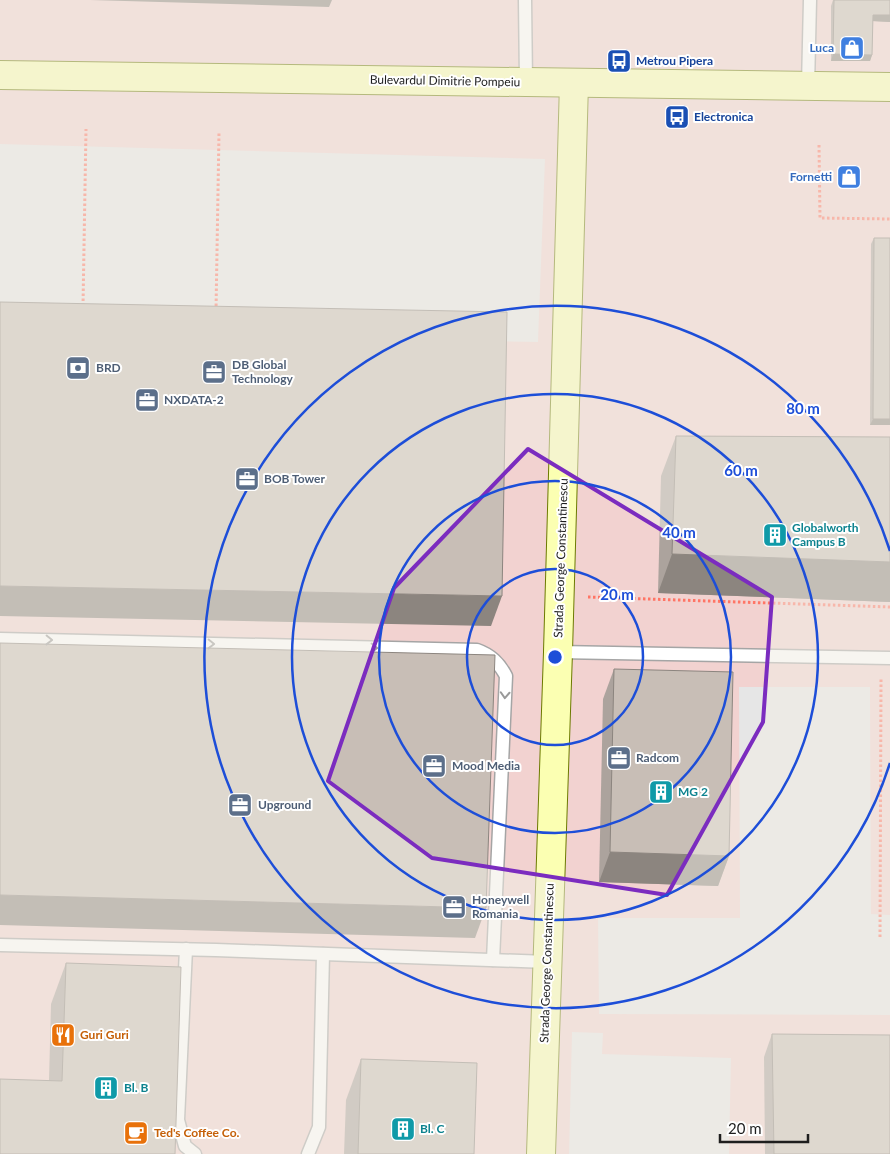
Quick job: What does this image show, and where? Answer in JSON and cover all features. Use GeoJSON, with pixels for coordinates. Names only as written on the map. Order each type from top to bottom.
{"type":"FeatureCollection","features":[{"type":"Feature","properties":{"kind":"street","name":"Bulevardul Dimitrie Pompeiu"},"geometry":{"type":"LineString","coordinates":[[0,75],[890,87]]}},
{"type":"Feature","properties":{"kind":"street","name":"Strada George Constantinescu"},"geometry":{"type":"LineString","coordinates":[[541,1154],[558,652],[574,83]]}},
{"type":"Feature","properties":{"kind":"lane"},"geometry":{"type":"LineString","coordinates":[[525,0],[526,82]]}},
{"type":"Feature","properties":{"kind":"lane"},"geometry":{"type":"LineString","coordinates":[[808,86],[810,0]]}},
{"type":"Feature","properties":{"kind":"lane"},"geometry":{"type":"LineString","coordinates":[[0,638],[476,650],[494,659],[506,676],[493,960]]}},
{"type":"Feature","properties":{"kind":"lane"},"geometry":{"type":"LineString","coordinates":[[558,652],[886,657]]}},
{"type":"Feature","properties":{"kind":"lane"},"geometry":{"type":"LineString","coordinates":[[0,945],[547,962]]}},
{"type":"Feature","properties":{"kind":"lane"},"geometry":{"type":"LineString","coordinates":[[186,950],[178,1120],[185,1146],[195,1154]]}},
{"type":"Feature","properties":{"kind":"lane"},"geometry":{"type":"LineString","coordinates":[[308,1154],[319,1127],[323,954]]}},
{"type":"Feature","properties":{"kind":"path"},"geometry":{"type":"LineString","coordinates":[[82,313],[86,129]]}},
{"type":"Feature","properties":{"kind":"path"},"geometry":{"type":"LineString","coordinates":[[216,317],[219,132]]}},
{"type":"Feature","properties":{"kind":"path"},"geometry":{"type":"LineString","coordinates":[[819,145],[820,218],[890,219]]}},
{"type":"Feature","properties":{"kind":"path"},"geometry":{"type":"LineString","coordinates":[[587,597],[890,607]]}},
{"type":"Feature","properties":{"kind":"path"},"geometry":{"type":"LineString","coordinates":[[880,937],[886,657]]}},
{"type":"Feature","properties":{"kind":"highlighted area"},"geometry":{"type":"Polygon","coordinates":[[[528,449],[772,597],[763,722],[667,895],[432,858],[328,781],[394,588],[528,449]]]}},
{"type":"Feature","properties":{"kind":"shaded area"},"geometry":{"type":"Polygon","coordinates":[[[0,0],[890,0],[890,1154],[0,1154],[0,0]]]}},
{"type":"Feature","properties":{"kind":"shaded area"},"geometry":{"type":"Polygon","coordinates":[[[0,144],[545,159],[538,342],[0,332],[0,144]]]}},
{"type":"Feature","properties":{"kind":"shaded area"},"geometry":{"type":"Polygon","coordinates":[[[739,687],[870,687],[871,914],[890,915],[890,1015],[599,1014],[598,918],[740,918],[739,687]]]}},
{"type":"Feature","properties":{"kind":"shaded area"},"geometry":{"type":"Polygon","coordinates":[[[572,1032],[603,1033],[602,1054],[731,1058],[729,1154],[569,1154],[572,1032]]]}},
{"type":"Feature","properties":{"kind":"building"},"geometry":{"type":"Polygon","coordinates":[[[834,0],[890,0],[890,15],[873,15],[872,55],[833,54],[834,0]]]}},
{"type":"Feature","properties":{"kind":"building"},"geometry":{"type":"Polygon","coordinates":[[[874,238],[890,238],[890,419],[873,419],[874,238]]]}},
{"type":"Feature","properties":{"kind":"building","name":"BOB Tower"},"geometry":{"type":"Polygon","coordinates":[[[0,302],[507,312],[502,596],[0,586],[0,302]]]}},
{"type":"Feature","properties":{"kind":"building","name":"Globalworth Campus B"},"geometry":{"type":"Polygon","coordinates":[[[676,436],[890,437],[890,562],[672,554],[676,436]]]}},
{"type":"Feature","properties":{"kind":"building","name":"Upground"},"geometry":{"type":"Polygon","coordinates":[[[0,643],[495,655],[486,908],[0,895],[0,643]]]}},
{"type":"Feature","properties":{"kind":"building","name":"MG 2"},"geometry":{"type":"Polygon","coordinates":[[[614,669],[733,672],[729,856],[610,852],[614,669]]]}},
{"type":"Feature","properties":{"kind":"building","name":"Bl. B"},"geometry":{"type":"Polygon","coordinates":[[[66,963],[181,967],[175,1154],[0,1154],[0,1079],[62,1081],[66,963]]]}},
{"type":"Feature","properties":{"kind":"building"},"geometry":{"type":"Polygon","coordinates":[[[772,1034],[890,1035],[890,1154],[774,1154],[772,1034]]]}},
{"type":"Feature","properties":{"kind":"building"},"geometry":{"type":"Polygon","coordinates":[[[361,1059],[477,1063],[474,1154],[358,1154],[361,1059]]]}},
{"type":"Feature","properties":{"kind":"place","name":"Luca"},"geometry":{"type":"Point","coordinates":[852,48]}},
{"type":"Feature","properties":{"kind":"place","name":"Metrou Pipera"},"geometry":{"type":"Point","coordinates":[619,61]}},
{"type":"Feature","properties":{"kind":"place","name":"Electronica"},"geometry":{"type":"Point","coordinates":[677,117]}},
{"type":"Feature","properties":{"kind":"place","name":"Fornetti"},"geometry":{"type":"Point","coordinates":[849,177]}},
{"type":"Feature","properties":{"kind":"place","name":"BRD"},"geometry":{"type":"Point","coordinates":[78,368]}},
{"type":"Feature","properties":{"kind":"place","name":"DB Global Technology"},"geometry":{"type":"Point","coordinates":[214,372]}},
{"type":"Feature","properties":{"kind":"place","name":"NXDATA-2"},"geometry":{"type":"Point","coordinates":[147,400]}},
{"type":"Feature","properties":{"kind":"place","name":"BOB Tower"},"geometry":{"type":"Point","coordinates":[247,479]}},
{"type":"Feature","properties":{"kind":"place","name":"Globalworth Campus B"},"geometry":{"type":"Point","coordinates":[775,535]}},
{"type":"Feature","properties":{"kind":"place","name":"Radcom"},"geometry":{"type":"Point","coordinates":[619,758]}},
{"type":"Feature","properties":{"kind":"place","name":"Mood Media"},"geometry":{"type":"Point","coordinates":[434,766]}},
{"type":"Feature","properties":{"kind":"place","name":"MG 2"},"geometry":{"type":"Point","coordinates":[661,792]}},
{"type":"Feature","properties":{"kind":"place","name":"Upground"},"geometry":{"type":"Point","coordinates":[240,805]}},
{"type":"Feature","properties":{"kind":"place","name":"Honeywell Romania"},"geometry":{"type":"Point","coordinates":[454,907]}},
{"type":"Feature","properties":{"kind":"place","name":"Guri Guri"},"geometry":{"type":"Point","coordinates":[63,1035]}},
{"type":"Feature","properties":{"kind":"place","name":"Bl. B"},"geometry":{"type":"Point","coordinates":[106,1088]}},
{"type":"Feature","properties":{"kind":"place","name":"Bl. C"},"geometry":{"type":"Point","coordinates":[403,1129]}},
{"type":"Feature","properties":{"kind":"place","name":"Ted's Coffee Co."},"geometry":{"type":"Point","coordinates":[136,1133]}}]}
